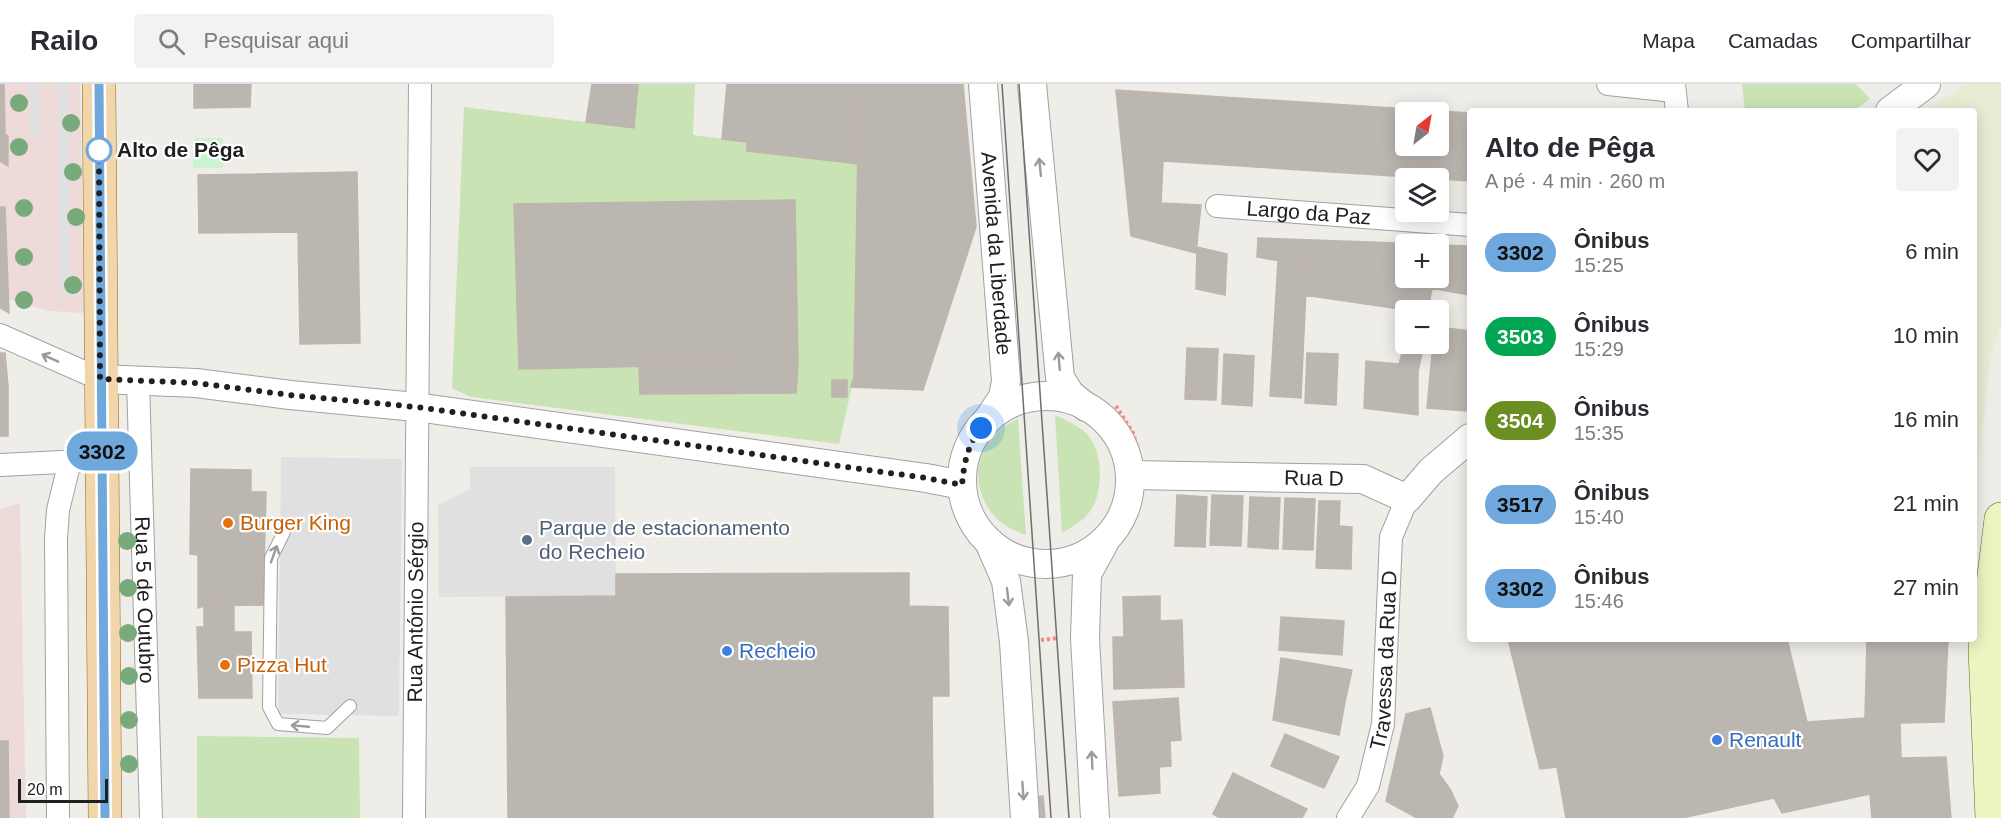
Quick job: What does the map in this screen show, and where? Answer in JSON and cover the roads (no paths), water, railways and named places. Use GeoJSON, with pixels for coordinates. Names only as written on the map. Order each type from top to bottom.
{"type":"FeatureCollection","features":[{"type":"Feature","properties":{"kind":"main road","name":"Rua 5 de Outubro"},"geometry":{"type":"LineString","coordinates":[[99,84],[105,818]]}},
{"type":"Feature","properties":{"kind":"main road"},"geometry":{"type":"LineString","coordinates":[[1992,818],[1984,648],[2001,519]]}},
{"type":"Feature","properties":{"kind":"street","name":"Rua António Sérgio"},"geometry":{"type":"LineString","coordinates":[[414,818],[420,84]]}},
{"type":"Feature","properties":{"kind":"street","name":"Avenida da Liberdade"},"geometry":{"type":"LineString","coordinates":[[983,84],[1006,381],[1003,397],[988,419]]}},
{"type":"Feature","properties":{"kind":"street"},"geometry":{"type":"LineString","coordinates":[[1032,84],[1060,378],[1070,394],[1100,404],[1136,475],[1115,537],[1087,574],[1085,638],[1095,818]]}},
{"type":"Feature","properties":{"kind":"street"},"geometry":{"type":"LineString","coordinates":[[1608,84],[1675,95]]}},
{"type":"Feature","properties":{"kind":"street"},"geometry":{"type":"LineString","coordinates":[[1894,108],[1926,84]]}},
{"type":"Feature","properties":{"kind":"street","name":"Largo da Paz"},"geometry":{"type":"LineString","coordinates":[[1217,206],[1467,225]]}},
{"type":"Feature","properties":{"kind":"street"},"geometry":{"type":"LineString","coordinates":[[0,335],[100,379],[196,383],[416,407],[926,478],[962,485]]}},
{"type":"Feature","properties":{"kind":"street","name":"Rua 5 de Outubro"},"geometry":{"type":"LineString","coordinates":[[138,381],[152,818]]}},
{"type":"Feature","properties":{"kind":"street"},"geometry":{"type":"LineString","coordinates":[[1100,404],[1054,397],[1036,397],[1019,400],[1003,408],[988,419],[973,438],[964,461],[962,485],[966,506],[975,526],[989,542],[1015,558],[1043,565],[1063,562],[1082,556],[1115,537]]}},
{"type":"Feature","properties":{"kind":"street"},"geometry":{"type":"LineString","coordinates":[[1407,499],[1431,471],[1467,441]]}},
{"type":"Feature","properties":{"kind":"street"},"geometry":{"type":"LineString","coordinates":[[0,465],[102,460]]}},
{"type":"Feature","properties":{"kind":"street"},"geometry":{"type":"LineString","coordinates":[[58,818],[56,539],[58,510],[70,461]]}},
{"type":"Feature","properties":{"kind":"street","name":"Rua D"},"geometry":{"type":"LineString","coordinates":[[1136,475],[1363,479],[1407,499]]}},
{"type":"Feature","properties":{"kind":"street","name":"Travessa da Rua D"},"geometry":{"type":"LineString","coordinates":[[1348,818],[1368,786],[1383,724],[1390,537],[1407,499]]}},
{"type":"Feature","properties":{"kind":"street"},"geometry":{"type":"LineString","coordinates":[[989,542],[1006,581],[1014,642],[1024,818]]}},
{"type":"Feature","properties":{"kind":"street"},"geometry":{"type":"LineString","coordinates":[[1364,818],[1368,786]]}},
{"type":"Feature","properties":{"kind":"lane"},"geometry":{"type":"LineString","coordinates":[[285,532],[271,558],[269,707],[278,724],[327,728],[350,706]]}},
{"type":"Feature","properties":{"kind":"tram line"},"geometry":{"type":"LineString","coordinates":[[1002,84],[1051,818]]}},
{"type":"Feature","properties":{"kind":"tram line"},"geometry":{"type":"LineString","coordinates":[[1019,84],[1069,818]]}},
{"type":"Feature","properties":{"kind":"place","name":"Alto de Pêga"},"geometry":{"type":"Point","coordinates":[99,150]}},
{"type":"Feature","properties":{"kind":"place","name":"Burger King"},"geometry":{"type":"Point","coordinates":[228,523]}},
{"type":"Feature","properties":{"kind":"place","name":"Parque de estacionamento do Recheio"},"geometry":{"type":"Point","coordinates":[527,540]}},
{"type":"Feature","properties":{"kind":"place","name":"Recheio"},"geometry":{"type":"Point","coordinates":[727,651]}},
{"type":"Feature","properties":{"kind":"place","name":"Pizza Hut"},"geometry":{"type":"Point","coordinates":[225,665]}},
{"type":"Feature","properties":{"kind":"place","name":"Renault"},"geometry":{"type":"Point","coordinates":[1717,740]}}]}
